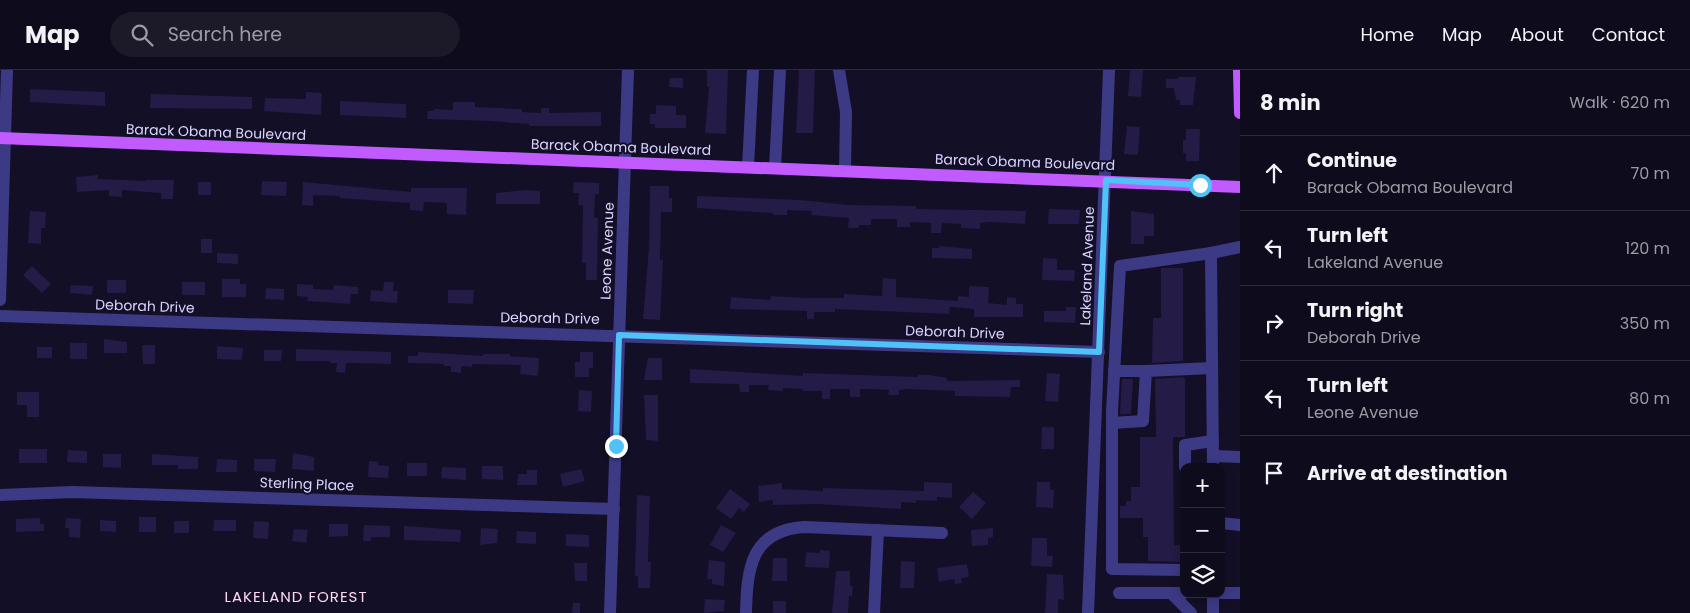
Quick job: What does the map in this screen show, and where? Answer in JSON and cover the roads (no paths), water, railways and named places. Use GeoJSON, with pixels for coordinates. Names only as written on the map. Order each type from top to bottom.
{"type":"FeatureCollection","features":[{"type":"Feature","properties":{"kind":"main road"},"geometry":{"type":"LineString","coordinates":[[1239,70],[1240,113]]}},
{"type":"Feature","properties":{"kind":"main road","name":"Barack Obama Boulevard"},"geometry":{"type":"LineString","coordinates":[[3,138],[1106,180],[1240,187]]}},
{"type":"Feature","properties":{"kind":"street"},"geometry":{"type":"LineString","coordinates":[[0,300],[3,138],[7,70]]}},
{"type":"Feature","properties":{"kind":"street","name":"Leone Avenue"},"geometry":{"type":"LineString","coordinates":[[610,613],[628,70]]}},
{"type":"Feature","properties":{"kind":"street"},"geometry":{"type":"LineString","coordinates":[[748,167],[753,70]]}},
{"type":"Feature","properties":{"kind":"street"},"geometry":{"type":"LineString","coordinates":[[775,168],[780,70]]}},
{"type":"Feature","properties":{"kind":"street"},"geometry":{"type":"LineString","coordinates":[[839,70],[846,112],[845,170]]}},
{"type":"Feature","properties":{"kind":"street","name":"Lakeland Avenue"},"geometry":{"type":"LineString","coordinates":[[1088,613],[1109,70]]}},
{"type":"Feature","properties":{"kind":"street"},"geometry":{"type":"LineString","coordinates":[[1180,570],[1112,569],[1112,424],[1120,266],[1240,247]]}},
{"type":"Feature","properties":{"kind":"street"},"geometry":{"type":"LineString","coordinates":[[1211,253],[1213,462],[1240,457]]}},
{"type":"Feature","properties":{"kind":"street","name":"Deborah Drive"},"geometry":{"type":"LineString","coordinates":[[0,316],[1099,352]]}},
{"type":"Feature","properties":{"kind":"street"},"geometry":{"type":"LineString","coordinates":[[1114,371],[1212,368]]}},
{"type":"Feature","properties":{"kind":"street"},"geometry":{"type":"LineString","coordinates":[[1112,424],[1143,421],[1146,371]]}},
{"type":"Feature","properties":{"kind":"street"},"geometry":{"type":"LineString","coordinates":[[1185,463],[1185,444],[1213,441]]}},
{"type":"Feature","properties":{"kind":"street","name":"Sterling Place"},"geometry":{"type":"LineString","coordinates":[[0,495],[72,492],[614,509]]}},
{"type":"Feature","properties":{"kind":"street"},"geometry":{"type":"LineString","coordinates":[[1225,523],[1240,525]]}},
{"type":"Feature","properties":{"kind":"street"},"geometry":{"type":"LineString","coordinates":[[746,613],[747,580],[752,561],[762,544],[784,530],[806,527],[942,532]]}},
{"type":"Feature","properties":{"kind":"street"},"geometry":{"type":"LineString","coordinates":[[874,613],[878,530]]}},
{"type":"Feature","properties":{"kind":"street"},"geometry":{"type":"LineString","coordinates":[[1119,593],[1178,593],[1191,613]]}},
{"type":"Feature","properties":{"kind":"street"},"geometry":{"type":"LineString","coordinates":[[1225,593],[1240,593]]}},
{"type":"Feature","properties":{"kind":"street"},"geometry":{"type":"LineString","coordinates":[[1213,598],[1213,613]]}},
{"type":"Feature","properties":{"kind":"district","name":"LAKELAND FOREST"},"geometry":{"type":"Point","coordinates":[296,597]}}]}
